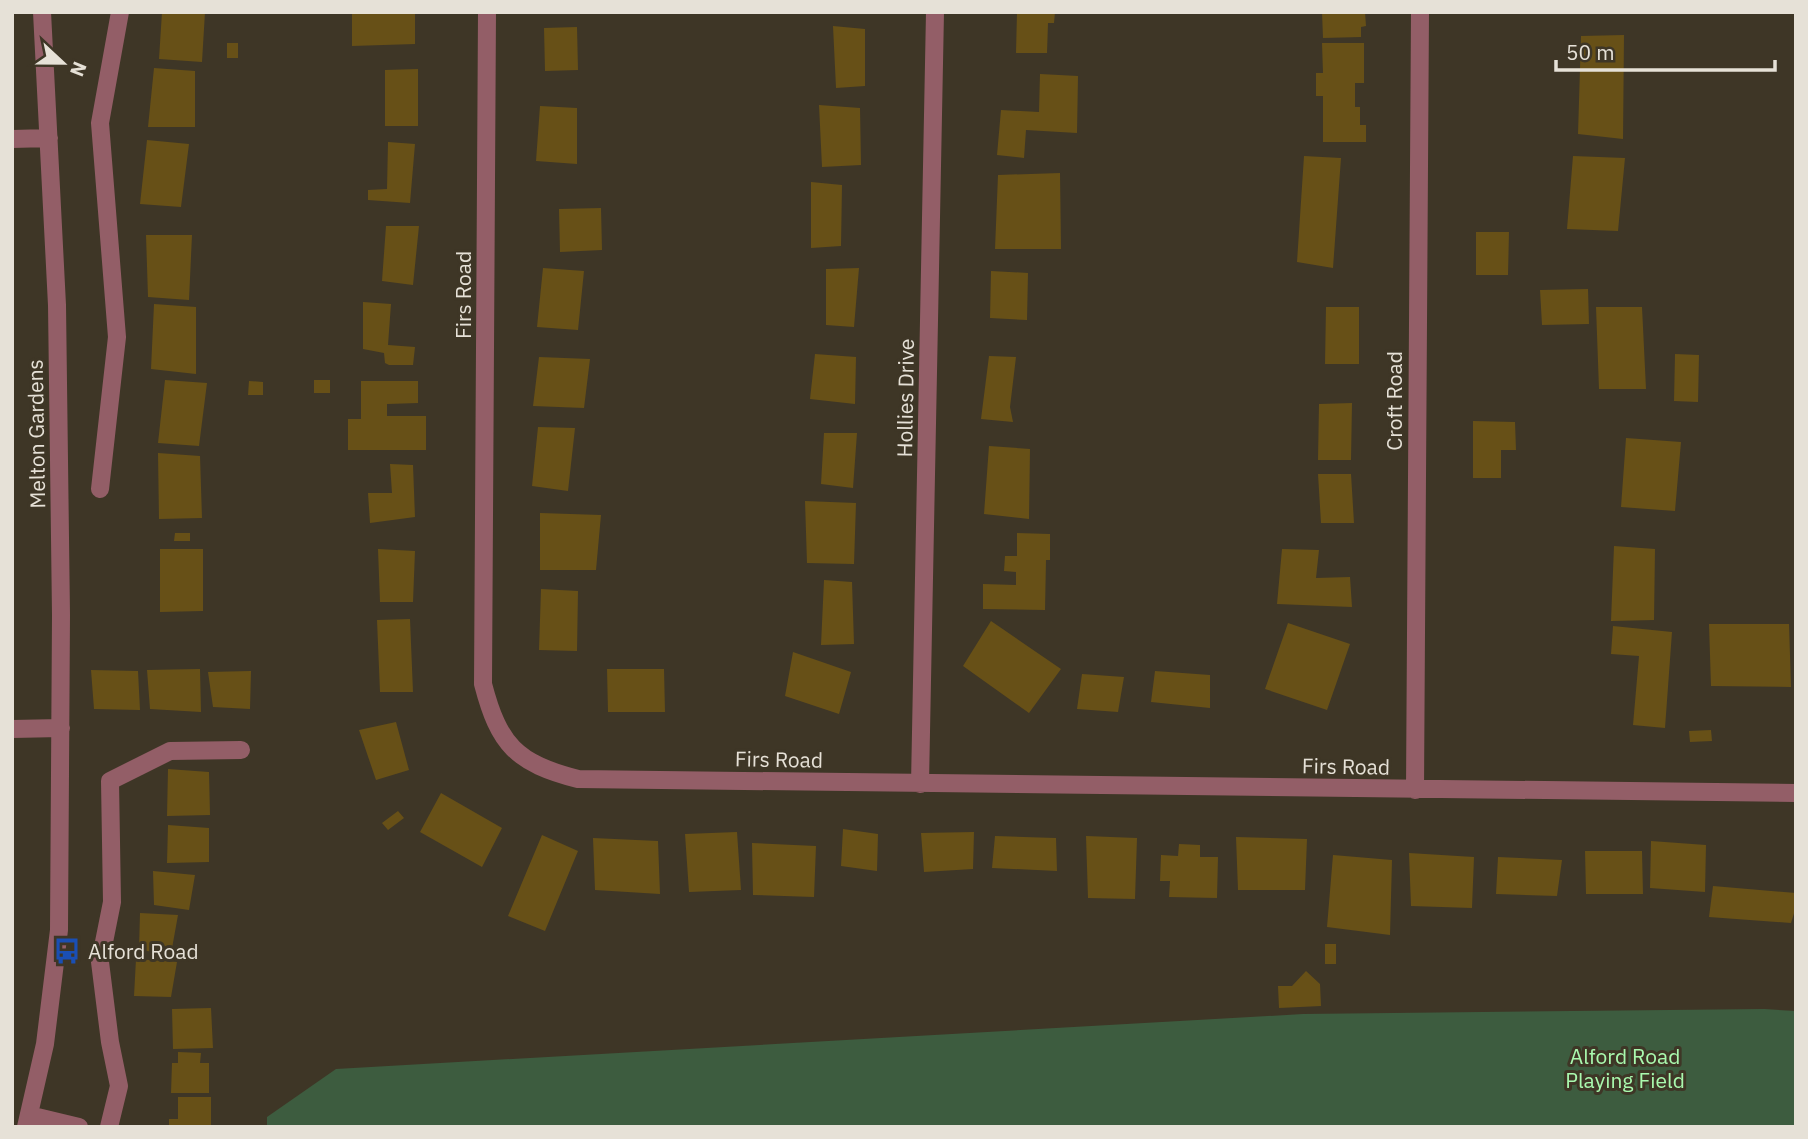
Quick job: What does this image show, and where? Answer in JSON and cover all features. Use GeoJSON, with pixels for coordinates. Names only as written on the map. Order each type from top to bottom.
{"type":"FeatureCollection","features":[{"type":"Feature","properties":{"kind":"street","name":"Melton Gardens"},"geometry":{"type":"LineString","coordinates":[[42,12],[57,305],[61,729],[59,930],[45,1044],[28,1121],[79,1127]]}},
{"type":"Feature","properties":{"kind":"street"},"geometry":{"type":"LineString","coordinates":[[100,489],[117,337],[100,123],[120,12]]}},
{"type":"Feature","properties":{"kind":"street","name":"Firs Road"},"geometry":{"type":"LineString","coordinates":[[487,12],[483,684],[491,712],[502,735],[526,760],[547,771],[578,779],[1796,793]]}},
{"type":"Feature","properties":{"kind":"street","name":"Hollies Drive"},"geometry":{"type":"LineString","coordinates":[[920,784],[935,12]]}},
{"type":"Feature","properties":{"kind":"street","name":"Croft Road"},"geometry":{"type":"LineString","coordinates":[[1415,790],[1420,12]]}},
{"type":"Feature","properties":{"kind":"street"},"geometry":{"type":"LineString","coordinates":[[12,139],[49,138]]}},
{"type":"Feature","properties":{"kind":"street"},"geometry":{"type":"LineString","coordinates":[[12,729],[61,729]]}},
{"type":"Feature","properties":{"kind":"street"},"geometry":{"type":"LineString","coordinates":[[109,1127],[119,1086],[110,1042],[100,962],[112,902],[110,780],[170,751],[241,750]]}},
{"type":"Feature","properties":{"kind":"green space","name":"Alford Road Playing Field"},"geometry":{"type":"Polygon","coordinates":[[[1764,1009],[1796,1011],[1796,1127],[267,1127],[267,1117],[336,1069],[1303,1014],[1764,1009]]]}},
{"type":"Feature","properties":{"kind":"building"},"geometry":{"type":"Polygon","coordinates":[[[162,12],[205,12],[202,62],[159,59],[162,12]]]}},
{"type":"Feature","properties":{"kind":"building"},"geometry":{"type":"Polygon","coordinates":[[[352,12],[415,12],[415,44],[352,46],[352,12]]]}},
{"type":"Feature","properties":{"kind":"building"},"geometry":{"type":"Polygon","coordinates":[[[1017,12],[1055,12],[1054,23],[1048,23],[1047,53],[1016,53],[1017,12]]]}},
{"type":"Feature","properties":{"kind":"building"},"geometry":{"type":"Polygon","coordinates":[[[1322,12],[1365,12],[1366,26],[1361,27],[1361,37],[1323,38],[1322,12]]]}},
{"type":"Feature","properties":{"kind":"building"},"geometry":{"type":"Polygon","coordinates":[[[833,26],[865,29],[865,86],[836,88],[833,26]]]}},
{"type":"Feature","properties":{"kind":"building"},"geometry":{"type":"Polygon","coordinates":[[[577,27],[578,70],[545,71],[544,28],[577,27]]]}},
{"type":"Feature","properties":{"kind":"building"},"geometry":{"type":"Polygon","coordinates":[[[1624,35],[1623,139],[1578,134],[1581,36],[1624,35]]]}},
{"type":"Feature","properties":{"kind":"building"},"geometry":{"type":"Polygon","coordinates":[[[227,43],[238,43],[238,58],[227,58],[227,43]]]}},
{"type":"Feature","properties":{"kind":"building"},"geometry":{"type":"Polygon","coordinates":[[[1322,43],[1364,43],[1364,83],[1355,83],[1355,107],[1360,107],[1360,125],[1366,125],[1366,142],[1323,142],[1323,96],[1316,96],[1316,73],[1323,73],[1322,43]]]}},
{"type":"Feature","properties":{"kind":"building"},"geometry":{"type":"Polygon","coordinates":[[[154,68],[195,71],[195,127],[148,127],[154,68]]]}},
{"type":"Feature","properties":{"kind":"building"},"geometry":{"type":"Polygon","coordinates":[[[418,69],[418,126],[385,126],[385,70],[418,69]]]}},
{"type":"Feature","properties":{"kind":"building"},"geometry":{"type":"Polygon","coordinates":[[[1040,74],[1078,76],[1077,133],[1026,130],[1024,158],[997,155],[1001,110],[1039,112],[1040,74]]]}},
{"type":"Feature","properties":{"kind":"building"},"geometry":{"type":"Polygon","coordinates":[[[819,105],[860,108],[861,165],[822,167],[819,105]]]}},
{"type":"Feature","properties":{"kind":"building"},"geometry":{"type":"Polygon","coordinates":[[[540,106],[577,108],[577,164],[536,161],[540,106]]]}},
{"type":"Feature","properties":{"kind":"building"},"geometry":{"type":"Polygon","coordinates":[[[147,140],[189,144],[181,207],[140,204],[147,140]]]}},
{"type":"Feature","properties":{"kind":"building"},"geometry":{"type":"Polygon","coordinates":[[[388,142],[415,144],[410,203],[368,200],[368,190],[387,189],[388,142]]]}},
{"type":"Feature","properties":{"kind":"building"},"geometry":{"type":"Polygon","coordinates":[[[1304,156],[1341,158],[1333,268],[1297,262],[1304,156]]]}},
{"type":"Feature","properties":{"kind":"building"},"geometry":{"type":"Polygon","coordinates":[[[1573,156],[1625,158],[1618,231],[1567,229],[1573,156]]]}},
{"type":"Feature","properties":{"kind":"building"},"geometry":{"type":"Polygon","coordinates":[[[1060,173],[1061,249],[995,249],[998,175],[1060,173]]]}},
{"type":"Feature","properties":{"kind":"building"},"geometry":{"type":"Polygon","coordinates":[[[811,182],[842,185],[841,246],[811,248],[811,182]]]}},
{"type":"Feature","properties":{"kind":"building"},"geometry":{"type":"Polygon","coordinates":[[[601,208],[602,250],[560,252],[559,209],[601,208]]]}},
{"type":"Feature","properties":{"kind":"building"},"geometry":{"type":"Polygon","coordinates":[[[386,226],[419,226],[413,285],[382,281],[386,226]]]}},
{"type":"Feature","properties":{"kind":"building"},"geometry":{"type":"Polygon","coordinates":[[[1476,232],[1509,232],[1508,275],[1476,275],[1476,232]]]}},
{"type":"Feature","properties":{"kind":"building"},"geometry":{"type":"Polygon","coordinates":[[[146,235],[192,235],[189,300],[148,297],[146,235]]]}},
{"type":"Feature","properties":{"kind":"building"},"geometry":{"type":"Polygon","coordinates":[[[543,268],[584,271],[578,330],[537,327],[543,268]]]}},
{"type":"Feature","properties":{"kind":"building"},"geometry":{"type":"Polygon","coordinates":[[[859,268],[854,327],[826,325],[826,269],[859,268]]]}},
{"type":"Feature","properties":{"kind":"building"},"geometry":{"type":"Polygon","coordinates":[[[991,271],[1028,273],[1027,320],[990,318],[991,271]]]}},
{"type":"Feature","properties":{"kind":"building"},"geometry":{"type":"Polygon","coordinates":[[[1588,289],[1589,324],[1542,325],[1540,290],[1588,289]]]}},
{"type":"Feature","properties":{"kind":"building"},"geometry":{"type":"Polygon","coordinates":[[[363,302],[391,304],[388,345],[415,347],[413,365],[389,365],[385,363],[384,353],[363,349],[363,302]]]}},
{"type":"Feature","properties":{"kind":"building"},"geometry":{"type":"Polygon","coordinates":[[[154,304],[196,307],[196,374],[151,369],[154,304]]]}},
{"type":"Feature","properties":{"kind":"building"},"geometry":{"type":"Polygon","coordinates":[[[1326,307],[1359,307],[1359,364],[1325,364],[1326,307]]]}},
{"type":"Feature","properties":{"kind":"building"},"geometry":{"type":"Polygon","coordinates":[[[1596,307],[1642,307],[1646,389],[1599,389],[1596,307]]]}},
{"type":"Feature","properties":{"kind":"building"},"geometry":{"type":"Polygon","coordinates":[[[815,354],[856,357],[855,404],[810,399],[815,354]]]}},
{"type":"Feature","properties":{"kind":"building"},"geometry":{"type":"Polygon","coordinates":[[[1675,354],[1699,355],[1698,402],[1674,401],[1675,354]]]}},
{"type":"Feature","properties":{"kind":"building"},"geometry":{"type":"Polygon","coordinates":[[[989,356],[1016,357],[1010,407],[1013,422],[981,419],[989,356]]]}},
{"type":"Feature","properties":{"kind":"building"},"geometry":{"type":"Polygon","coordinates":[[[539,357],[590,359],[584,408],[533,406],[539,357]]]}},
{"type":"Feature","properties":{"kind":"building"},"geometry":{"type":"Polygon","coordinates":[[[165,380],[207,383],[199,446],[158,443],[165,380]]]}},
{"type":"Feature","properties":{"kind":"building"},"geometry":{"type":"Polygon","coordinates":[[[314,380],[330,380],[330,393],[314,393],[314,380]]]}},
{"type":"Feature","properties":{"kind":"building"},"geometry":{"type":"Polygon","coordinates":[[[249,381],[263,382],[263,395],[248,395],[249,381]]]}},
{"type":"Feature","properties":{"kind":"building"},"geometry":{"type":"Polygon","coordinates":[[[361,381],[418,381],[418,403],[387,404],[387,416],[426,416],[426,450],[348,450],[348,419],[361,419],[361,381]]]}},
{"type":"Feature","properties":{"kind":"building"},"geometry":{"type":"Polygon","coordinates":[[[1352,403],[1351,460],[1318,460],[1319,404],[1352,403]]]}},
{"type":"Feature","properties":{"kind":"building"},"geometry":{"type":"Polygon","coordinates":[[[1473,421],[1515,422],[1516,450],[1501,450],[1501,478],[1473,478],[1473,421]]]}},
{"type":"Feature","properties":{"kind":"building"},"geometry":{"type":"Polygon","coordinates":[[[538,427],[575,428],[568,491],[532,486],[538,427]]]}},
{"type":"Feature","properties":{"kind":"building"},"geometry":{"type":"Polygon","coordinates":[[[824,433],[857,433],[853,488],[821,484],[824,433]]]}},
{"type":"Feature","properties":{"kind":"building"},"geometry":{"type":"Polygon","coordinates":[[[1626,438],[1681,442],[1675,511],[1621,507],[1626,438]]]}},
{"type":"Feature","properties":{"kind":"building"},"geometry":{"type":"Polygon","coordinates":[[[989,446],[1030,449],[1029,519],[984,514],[989,446]]]}},
{"type":"Feature","properties":{"kind":"building"},"geometry":{"type":"Polygon","coordinates":[[[158,453],[200,456],[202,518],[159,519],[158,453]]]}},
{"type":"Feature","properties":{"kind":"building"},"geometry":{"type":"Polygon","coordinates":[[[390,464],[413,465],[415,517],[370,523],[368,493],[392,493],[390,464]]]}},
{"type":"Feature","properties":{"kind":"building"},"geometry":{"type":"Polygon","coordinates":[[[1318,474],[1351,474],[1354,523],[1321,523],[1318,474]]]}},
{"type":"Feature","properties":{"kind":"building"},"geometry":{"type":"Polygon","coordinates":[[[805,501],[856,503],[854,564],[807,563],[805,501]]]}},
{"type":"Feature","properties":{"kind":"building"},"geometry":{"type":"Polygon","coordinates":[[[540,513],[601,515],[596,570],[540,570],[540,513]]]}},
{"type":"Feature","properties":{"kind":"building"},"geometry":{"type":"Polygon","coordinates":[[[175,533],[190,533],[190,541],[174,541],[175,533]]]}},
{"type":"Feature","properties":{"kind":"building"},"geometry":{"type":"Polygon","coordinates":[[[1017,533],[1050,534],[1050,560],[1046,560],[1045,610],[983,609],[983,584],[1016,585],[1016,572],[1004,571],[1005,556],[1017,556],[1017,533]]]}},
{"type":"Feature","properties":{"kind":"building"},"geometry":{"type":"Polygon","coordinates":[[[1614,546],[1655,549],[1654,620],[1611,621],[1614,546]]]}},
{"type":"Feature","properties":{"kind":"building"},"geometry":{"type":"Polygon","coordinates":[[[160,549],[203,549],[203,611],[160,612],[160,549]]]}},
{"type":"Feature","properties":{"kind":"building"},"geometry":{"type":"Polygon","coordinates":[[[378,549],[415,551],[413,602],[380,602],[378,549]]]}},
{"type":"Feature","properties":{"kind":"building"},"geometry":{"type":"Polygon","coordinates":[[[1282,549],[1319,550],[1316,578],[1350,577],[1352,607],[1277,604],[1282,549]]]}},
{"type":"Feature","properties":{"kind":"building"},"geometry":{"type":"Polygon","coordinates":[[[824,580],[852,582],[854,644],[821,645],[824,580]]]}},
{"type":"Feature","properties":{"kind":"building"},"geometry":{"type":"Polygon","coordinates":[[[541,589],[578,591],[577,651],[539,650],[541,589]]]}},
{"type":"Feature","properties":{"kind":"building"},"geometry":{"type":"Polygon","coordinates":[[[410,619],[413,692],[380,692],[377,620],[410,619]]]}},
{"type":"Feature","properties":{"kind":"building"},"geometry":{"type":"Polygon","coordinates":[[[991,621],[1061,669],[1029,713],[963,666],[991,621]]]}},
{"type":"Feature","properties":{"kind":"building"},"geometry":{"type":"Polygon","coordinates":[[[1288,623],[1350,644],[1327,710],[1265,689],[1288,623]]]}},
{"type":"Feature","properties":{"kind":"building"},"geometry":{"type":"Polygon","coordinates":[[[1709,624],[1789,624],[1791,687],[1711,686],[1709,624]]]}},
{"type":"Feature","properties":{"kind":"building"},"geometry":{"type":"Polygon","coordinates":[[[1613,626],[1672,632],[1665,728],[1633,725],[1639,656],[1611,654],[1613,626]]]}},
{"type":"Feature","properties":{"kind":"building"},"geometry":{"type":"Polygon","coordinates":[[[793,652],[851,672],[839,714],[785,696],[793,652]]]}},
{"type":"Feature","properties":{"kind":"building"},"geometry":{"type":"Polygon","coordinates":[[[200,669],[201,712],[150,709],[147,670],[200,669]]]}},
{"type":"Feature","properties":{"kind":"building"},"geometry":{"type":"Polygon","coordinates":[[[607,669],[664,669],[665,712],[608,712],[607,669]]]}},
{"type":"Feature","properties":{"kind":"building"},"geometry":{"type":"Polygon","coordinates":[[[91,670],[138,671],[140,710],[94,709],[91,670]]]}},
{"type":"Feature","properties":{"kind":"building"},"geometry":{"type":"Polygon","coordinates":[[[251,671],[250,709],[213,707],[208,672],[251,671]]]}},
{"type":"Feature","properties":{"kind":"building"},"geometry":{"type":"Polygon","coordinates":[[[1155,671],[1210,675],[1210,708],[1151,702],[1155,671]]]}},
{"type":"Feature","properties":{"kind":"building"},"geometry":{"type":"Polygon","coordinates":[[[1082,674],[1124,677],[1118,712],[1077,709],[1082,674]]]}},
{"type":"Feature","properties":{"kind":"building"},"geometry":{"type":"Polygon","coordinates":[[[396,722],[409,770],[376,780],[359,730],[396,722]]]}},
{"type":"Feature","properties":{"kind":"building"},"geometry":{"type":"Polygon","coordinates":[[[1711,730],[1712,741],[1690,742],[1689,731],[1711,730]]]}},
{"type":"Feature","properties":{"kind":"building"},"geometry":{"type":"Polygon","coordinates":[[[168,769],[209,772],[210,815],[167,816],[168,769]]]}},
{"type":"Feature","properties":{"kind":"building"},"geometry":{"type":"Polygon","coordinates":[[[441,793],[502,828],[482,867],[420,832],[441,793]]]}},
{"type":"Feature","properties":{"kind":"building"},"geometry":{"type":"Polygon","coordinates":[[[398,811],[404,818],[388,830],[382,823],[398,811]]]}},
{"type":"Feature","properties":{"kind":"building"},"geometry":{"type":"Polygon","coordinates":[[[168,825],[209,828],[209,862],[167,863],[168,825]]]}},
{"type":"Feature","properties":{"kind":"building"},"geometry":{"type":"Polygon","coordinates":[[[843,829],[878,834],[877,871],[841,866],[843,829]]]}},
{"type":"Feature","properties":{"kind":"building"},"geometry":{"type":"Polygon","coordinates":[[[737,832],[741,890],[689,892],[685,834],[737,832]]]}},
{"type":"Feature","properties":{"kind":"building"},"geometry":{"type":"Polygon","coordinates":[[[974,832],[973,869],[924,872],[921,833],[974,832]]]}},
{"type":"Feature","properties":{"kind":"building"},"geometry":{"type":"Polygon","coordinates":[[[542,835],[578,851],[545,931],[508,916],[542,835]]]}},
{"type":"Feature","properties":{"kind":"building"},"geometry":{"type":"Polygon","coordinates":[[[995,836],[1056,838],[1057,871],[992,868],[995,836]]]}},
{"type":"Feature","properties":{"kind":"building"},"geometry":{"type":"Polygon","coordinates":[[[1086,836],[1137,838],[1135,899],[1088,898],[1086,836]]]}},
{"type":"Feature","properties":{"kind":"building"},"geometry":{"type":"Polygon","coordinates":[[[1236,837],[1307,839],[1305,890],[1238,890],[1236,837]]]}},
{"type":"Feature","properties":{"kind":"building"},"geometry":{"type":"Polygon","coordinates":[[[593,838],[658,841],[660,894],[595,890],[593,838]]]}},
{"type":"Feature","properties":{"kind":"building"},"geometry":{"type":"Polygon","coordinates":[[[1651,841],[1706,845],[1705,892],[1650,888],[1651,841]]]}},
{"type":"Feature","properties":{"kind":"building"},"geometry":{"type":"Polygon","coordinates":[[[752,843],[816,846],[814,897],[753,895],[752,843]]]}},
{"type":"Feature","properties":{"kind":"building"},"geometry":{"type":"Polygon","coordinates":[[[1179,844],[1200,845],[1200,857],[1218,857],[1217,898],[1169,897],[1170,881],[1160,881],[1161,855],[1178,856],[1179,844]]]}},
{"type":"Feature","properties":{"kind":"building"},"geometry":{"type":"Polygon","coordinates":[[[1585,851],[1642,851],[1643,894],[1586,894],[1585,851]]]}},
{"type":"Feature","properties":{"kind":"building"},"geometry":{"type":"Polygon","coordinates":[[[1409,853],[1474,857],[1472,908],[1411,906],[1409,853]]]}},
{"type":"Feature","properties":{"kind":"building"},"geometry":{"type":"Polygon","coordinates":[[[1333,855],[1392,860],[1390,935],[1327,927],[1333,855]]]}},
{"type":"Feature","properties":{"kind":"building"},"geometry":{"type":"Polygon","coordinates":[[[1498,857],[1562,860],[1557,896],[1496,894],[1498,857]]]}},
{"type":"Feature","properties":{"kind":"building"},"geometry":{"type":"Polygon","coordinates":[[[153,871],[195,875],[189,910],[154,905],[153,871]]]}},
{"type":"Feature","properties":{"kind":"building"},"geometry":{"type":"Polygon","coordinates":[[[1713,886],[1796,893],[1796,907],[1791,923],[1709,917],[1713,886]]]}},
{"type":"Feature","properties":{"kind":"building"},"geometry":{"type":"Polygon","coordinates":[[[140,913],[178,915],[171,954],[139,950],[140,913]]]}},
{"type":"Feature","properties":{"kind":"building"},"geometry":{"type":"Polygon","coordinates":[[[1325,944],[1336,944],[1336,964],[1325,964],[1325,944]]]}},
{"type":"Feature","properties":{"kind":"building"},"geometry":{"type":"Polygon","coordinates":[[[136,959],[177,962],[171,997],[134,996],[136,959]]]}},
{"type":"Feature","properties":{"kind":"building"},"geometry":{"type":"Polygon","coordinates":[[[1306,971],[1320,984],[1321,1006],[1279,1008],[1278,986],[1292,986],[1306,971]]]}},
{"type":"Feature","properties":{"kind":"building"},"geometry":{"type":"Polygon","coordinates":[[[211,1008],[213,1048],[173,1049],[172,1009],[211,1008]]]}},
{"type":"Feature","properties":{"kind":"building"},"geometry":{"type":"Polygon","coordinates":[[[178,1052],[201,1053],[200,1063],[209,1063],[209,1093],[171,1093],[172,1063],[178,1063],[178,1052]]]}},
{"type":"Feature","properties":{"kind":"building"},"geometry":{"type":"Polygon","coordinates":[[[178,1097],[211,1097],[211,1127],[169,1127],[169,1119],[178,1119],[178,1097]]]}},
{"type":"Feature","properties":{"kind":"place","name":"Alford Road"},"geometry":{"type":"Point","coordinates":[67,951]}}]}
